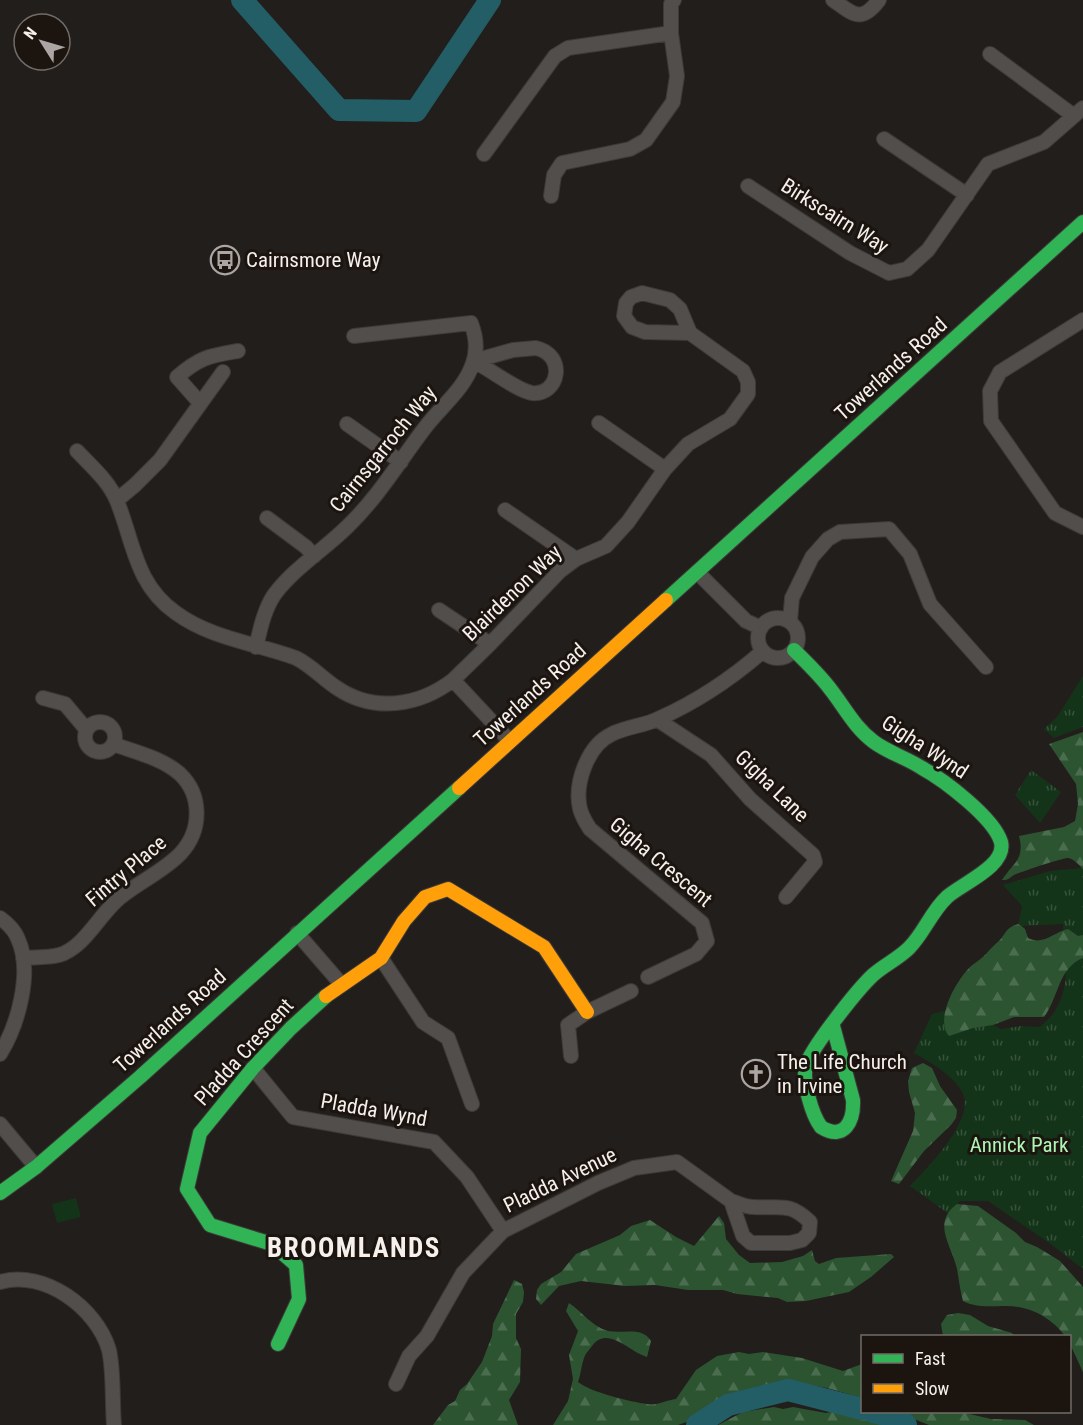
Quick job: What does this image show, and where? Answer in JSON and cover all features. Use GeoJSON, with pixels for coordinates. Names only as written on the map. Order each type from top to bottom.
{"type":"FeatureCollection","features":[{"type":"Feature","properties":{"kind":"street"},"geometry":{"type":"LineString","coordinates":[[551,196],[554,175],[562,163],[630,149],[646,140],[673,102],[677,76],[671,33],[671,4],[674,0]]}},
{"type":"Feature","properties":{"kind":"street"},"geometry":{"type":"LineString","coordinates":[[833,0],[857,16],[862,16],[871,10],[879,0]]}},
{"type":"Feature","properties":{"kind":"street"},"geometry":{"type":"LineString","coordinates":[[484,154],[555,56],[568,48],[671,33]]}},
{"type":"Feature","properties":{"kind":"street"},"geometry":{"type":"LineString","coordinates":[[990,54],[1079,112]]}},
{"type":"Feature","properties":{"kind":"street","name":"Birkscairn Way"},"geometry":{"type":"LineString","coordinates":[[748,186],[850,253],[889,273],[907,269],[928,250],[988,164],[1044,142],[1079,112]]}},
{"type":"Feature","properties":{"kind":"street"},"geometry":{"type":"LineString","coordinates":[[884,139],[967,195]]}},
{"type":"Feature","properties":{"kind":"street","name":"Towerlands Road"},"geometry":{"type":"LineString","coordinates":[[0,1193],[36,1167],[140,1077],[1083,222]]}},
{"type":"Feature","properties":{"kind":"street","name":"Blairdenon Way"},"geometry":{"type":"LineString","coordinates":[[453,680],[560,571],[576,559],[606,546],[628,522],[665,469],[688,444],[730,419],[748,394],[748,382],[743,371],[690,333],[680,309],[670,300],[642,293],[631,297],[626,303],[624,316],[632,327],[645,332],[690,333]]}},
{"type":"Feature","properties":{"kind":"street","name":"Cairnsgarroch Way"},"geometry":{"type":"LineString","coordinates":[[256,647],[262,622],[273,596],[370,504],[425,427],[453,397],[468,376],[477,348],[476,334],[471,323],[354,336]]}},
{"type":"Feature","properties":{"kind":"street"},"geometry":{"type":"LineString","coordinates":[[1081,325],[1000,372],[990,392],[991,421],[1055,513],[1083,527]]}},
{"type":"Feature","properties":{"kind":"street"},"geometry":{"type":"LineString","coordinates":[[536,348],[550,354],[556,365],[556,373],[554,380],[544,390],[532,393],[474,361],[513,350],[536,348]]}},
{"type":"Feature","properties":{"kind":"street"},"geometry":{"type":"LineString","coordinates":[[200,403],[177,377],[193,363],[205,357],[238,351]]}},
{"type":"Feature","properties":{"kind":"street"},"geometry":{"type":"LineString","coordinates":[[117,500],[160,460],[223,372]]}},
{"type":"Feature","properties":{"kind":"street"},"geometry":{"type":"LineString","coordinates":[[599,423],[665,469]]}},
{"type":"Feature","properties":{"kind":"street"},"geometry":{"type":"LineString","coordinates":[[346,424],[401,462]]}},
{"type":"Feature","properties":{"kind":"street"},"geometry":{"type":"LineString","coordinates":[[77,451],[109,486],[117,500],[135,559],[150,587],[175,612],[202,628],[296,658],[306,663],[337,688],[359,699],[384,704],[409,702],[432,694],[453,680],[510,741]]}},
{"type":"Feature","properties":{"kind":"street"},"geometry":{"type":"LineString","coordinates":[[505,510],[576,559]]}},
{"type":"Feature","properties":{"kind":"street"},"geometry":{"type":"LineString","coordinates":[[267,518],[306,547],[314,556]]}},
{"type":"Feature","properties":{"kind":"street"},"geometry":{"type":"LineString","coordinates":[[790,621],[792,598],[812,557],[828,539],[840,532],[889,530],[910,554],[930,604],[986,667]]}},
{"type":"Feature","properties":{"kind":"street"},"geometry":{"type":"LineString","coordinates":[[697,572],[746,621],[761,628]]}},
{"type":"Feature","properties":{"kind":"street"},"geometry":{"type":"LineString","coordinates":[[439,610],[490,644]]}},
{"type":"Feature","properties":{"kind":"street"},"geometry":{"type":"LineString","coordinates":[[773,618],[790,621],[798,635],[794,650],[789,655],[771,657],[763,651],[758,641],[761,628],[765,622],[773,618]]}},
{"type":"Feature","properties":{"kind":"street","name":"Gigha Wynd"},"geometry":{"type":"LineString","coordinates":[[794,650],[834,693],[852,721],[870,740],[896,756],[922,767],[964,797],[987,820],[1000,842],[1001,851],[989,868],[963,884],[939,903],[932,911],[917,939],[908,949],[872,977],[833,1026]]}},
{"type":"Feature","properties":{"kind":"street","name":"Gigha Crescent"},"geometry":{"type":"LineString","coordinates":[[648,977],[696,954],[707,941],[702,922],[590,829],[580,810],[579,798],[581,781],[590,754],[609,735],[630,726],[658,720],[721,685],[763,651]]}},
{"type":"Feature","properties":{"kind":"street","name":"Fintry Place"},"geometry":{"type":"LineString","coordinates":[[22,958],[61,955],[78,945],[120,897],[182,852],[193,835],[198,820],[197,804],[181,775],[167,765],[113,744],[106,751],[92,750],[85,742],[86,729],[64,704],[43,698]]}},
{"type":"Feature","properties":{"kind":"street","name":"Gigha Lane"},"geometry":{"type":"LineString","coordinates":[[658,720],[711,755],[750,799],[813,855],[815,861],[811,868],[786,897]]}},
{"type":"Feature","properties":{"kind":"street"},"geometry":{"type":"LineString","coordinates":[[86,729],[94,722],[107,723],[114,731],[113,744]]}},
{"type":"Feature","properties":{"kind":"street"},"geometry":{"type":"LineString","coordinates":[[472,1104],[448,1038],[423,1022],[381,958],[404,921],[425,897],[448,889],[543,947],[587,1012]]}},
{"type":"Feature","properties":{"kind":"street"},"geometry":{"type":"LineString","coordinates":[[0,918],[18,939],[24,982],[14,1027],[0,1054]]}},
{"type":"Feature","properties":{"kind":"street"},"geometry":{"type":"LineString","coordinates":[[297,933],[342,985]]}},
{"type":"Feature","properties":{"kind":"street","name":"Pladda Crescent"},"geometry":{"type":"LineString","coordinates":[[278,1344],[299,1299],[296,1265],[272,1244],[210,1225],[187,1189],[200,1133],[253,1068],[291,1028],[323,998],[381,958]]}},
{"type":"Feature","properties":{"kind":"street"},"geometry":{"type":"LineString","coordinates":[[571,1056],[568,1025],[587,1012],[631,991]]}},
{"type":"Feature","properties":{"kind":"street"},"geometry":{"type":"LineString","coordinates":[[833,1026],[853,1100],[853,1110],[852,1120],[846,1126],[838,1132],[829,1133],[819,1125],[808,1093],[804,1071],[810,1058],[833,1026]]}},
{"type":"Feature","properties":{"kind":"street","name":"Pladda Wynd"},"geometry":{"type":"LineString","coordinates":[[253,1068],[293,1118],[434,1142],[467,1177],[503,1231]]}},
{"type":"Feature","properties":{"kind":"street"},"geometry":{"type":"LineString","coordinates":[[0,1124],[36,1167]]}},
{"type":"Feature","properties":{"kind":"street","name":"Pladda Avenue"},"geometry":{"type":"LineString","coordinates":[[396,1384],[410,1356],[427,1336],[463,1273],[503,1231],[598,1183],[634,1168],[677,1162],[730,1201],[751,1207],[783,1206],[802,1214],[810,1222],[809,1233],[802,1240],[790,1243],[751,1243],[743,1236],[730,1201]]}},
{"type":"Feature","properties":{"kind":"street"},"geometry":{"type":"LineString","coordinates":[[0,1282],[26,1280],[50,1287],[65,1294],[88,1314],[98,1327],[110,1354],[114,1425]]}},
{"type":"Feature","properties":{"kind":"green space"},"geometry":{"type":"Polygon","coordinates":[[[1083,676],[1083,727],[1054,738],[1044,729],[1057,717],[1083,676]]]}},
{"type":"Feature","properties":{"kind":"green space"},"geometry":{"type":"Polygon","coordinates":[[[1083,732],[1083,869],[1076,862],[1065,858],[1002,880],[1021,850],[1019,836],[1064,827],[1075,821],[1078,804],[1076,784],[1049,744],[1083,732]]]}},
{"type":"Feature","properties":{"kind":"green space"},"geometry":{"type":"Polygon","coordinates":[[[1031,770],[1061,792],[1040,823],[1015,795],[1031,770]]]}},
{"type":"Feature","properties":{"kind":"green space","name":"Annick Park"},"geometry":{"type":"Polygon","coordinates":[[[1083,868],[1083,1269],[988,1201],[960,1201],[949,1214],[910,1186],[956,1130],[965,1105],[963,1094],[954,1081],[942,1070],[914,1053],[932,1014],[944,1011],[967,1011],[1001,1029],[1021,1026],[1040,1027],[1049,1019],[1061,999],[1066,978],[1063,924],[1018,926],[1022,906],[1003,885],[1050,871],[1083,868]]]}},
{"type":"Feature","properties":{"kind":"green space"},"geometry":{"type":"Polygon","coordinates":[[[1019,924],[1025,929],[1028,938],[1033,940],[1044,939],[1068,929],[1078,936],[1083,935],[1083,958],[1068,969],[1044,1017],[1014,1017],[949,1036],[944,1020],[954,989],[965,972],[999,941],[1009,928],[1019,924]]]}},
{"type":"Feature","properties":{"kind":"green space"},"geometry":{"type":"Polygon","coordinates":[[[923,1063],[932,1068],[940,1086],[957,1110],[956,1118],[924,1151],[899,1184],[891,1181],[913,1131],[915,1113],[908,1081],[912,1068],[923,1063]]]}},
{"type":"Feature","properties":{"kind":"green space"},"geometry":{"type":"Polygon","coordinates":[[[76,1198],[81,1217],[57,1223],[52,1204],[76,1198]]]}},
{"type":"Feature","properties":{"kind":"green space"},"geometry":{"type":"Polygon","coordinates":[[[957,1204],[978,1206],[1025,1242],[1060,1261],[1083,1287],[1083,1372],[1071,1346],[1071,1335],[1064,1335],[1046,1318],[1030,1310],[1013,1306],[978,1306],[963,1301],[957,1269],[945,1235],[945,1219],[949,1211],[957,1204]]]}},
{"type":"Feature","properties":{"kind":"green space"},"geometry":{"type":"Polygon","coordinates":[[[719,1216],[724,1223],[726,1239],[739,1255],[750,1263],[782,1262],[803,1256],[812,1250],[815,1261],[819,1264],[836,1258],[891,1254],[894,1257],[849,1292],[806,1301],[787,1302],[778,1298],[737,1294],[723,1290],[688,1290],[655,1285],[625,1286],[581,1281],[559,1286],[541,1305],[536,1299],[537,1290],[541,1284],[561,1272],[576,1254],[620,1235],[631,1226],[650,1220],[694,1246],[719,1216]]]}},
{"type":"Feature","properties":{"kind":"green space"},"geometry":{"type":"Polygon","coordinates":[[[514,1280],[522,1284],[524,1292],[523,1302],[516,1314],[516,1338],[521,1349],[520,1382],[509,1400],[518,1425],[433,1425],[448,1405],[455,1401],[460,1390],[482,1362],[492,1336],[493,1324],[514,1280]]]}},
{"type":"Feature","properties":{"kind":"green space"},"geometry":{"type":"Polygon","coordinates":[[[569,1303],[592,1323],[603,1329],[614,1332],[638,1332],[647,1336],[651,1341],[647,1357],[612,1339],[598,1340],[592,1346],[585,1357],[578,1382],[601,1393],[631,1401],[658,1404],[676,1399],[696,1370],[717,1356],[739,1352],[749,1354],[763,1352],[802,1358],[843,1371],[861,1364],[861,1398],[799,1383],[759,1386],[720,1402],[692,1420],[678,1425],[553,1425],[568,1401],[573,1379],[569,1355],[578,1331],[566,1311],[569,1303]]]}},
{"type":"Feature","properties":{"kind":"green space"},"geometry":{"type":"Polygon","coordinates":[[[958,1313],[970,1315],[988,1326],[1014,1335],[943,1335],[941,1324],[947,1315],[958,1313]]]}},
{"type":"Feature","properties":{"kind":"green space"},"geometry":{"type":"Polygon","coordinates":[[[774,1407],[783,1409],[793,1407],[826,1413],[845,1409],[882,1425],[718,1425],[743,1412],[774,1407]]]}},
{"type":"Feature","properties":{"kind":"green space"},"geometry":{"type":"Polygon","coordinates":[[[905,1413],[965,1413],[991,1419],[1025,1420],[1034,1425],[929,1425],[905,1413]]]}},
{"type":"Feature","properties":{"kind":"waterway"},"geometry":{"type":"LineString","coordinates":[[242,0],[339,110],[416,111],[490,0]]}},
{"type":"Feature","properties":{"kind":"waterway"},"geometry":{"type":"LineString","coordinates":[[697,1425],[728,1405],[788,1390],[861,1409]]}},
{"type":"Feature","properties":{"kind":"waterway"},"geometry":{"type":"LineString","coordinates":[[877,1413],[895,1417],[906,1425]]}},
{"type":"Feature","properties":{"kind":"traffic: fast"},"geometry":{"type":"LineString","coordinates":[[666,600],[1083,222]]}},
{"type":"Feature","properties":{"kind":"traffic: fast"},"geometry":{"type":"LineString","coordinates":[[794,650],[822,679],[867,736],[955,790],[989,822],[1001,842],[1001,851],[990,867],[947,897],[909,948],[877,971],[866,982],[835,1019],[809,1058],[805,1080],[811,1106],[821,1127],[836,1132],[846,1127],[850,1121],[853,1100],[833,1026]]}},
{"type":"Feature","properties":{"kind":"traffic: fast"},"geometry":{"type":"LineString","coordinates":[[0,1193],[36,1167],[140,1077],[459,788]]}},
{"type":"Feature","properties":{"kind":"traffic: fast"},"geometry":{"type":"LineString","coordinates":[[278,1344],[299,1299],[296,1265],[272,1244],[210,1225],[187,1189],[200,1133],[253,1068],[326,996]]}},
{"type":"Feature","properties":{"kind":"traffic: slow"},"geometry":{"type":"LineString","coordinates":[[459,788],[666,600]]}},
{"type":"Feature","properties":{"kind":"traffic: slow"},"geometry":{"type":"LineString","coordinates":[[326,996],[381,958],[404,921],[425,897],[448,889],[544,947],[587,1012]]}},
{"type":"Feature","properties":{"kind":"place","name":"Cairnsmore Way"},"geometry":{"type":"Point","coordinates":[225,260]}},
{"type":"Feature","properties":{"kind":"place","name":"The Life Church in Irvine"},"geometry":{"type":"Point","coordinates":[756,1074]}},
{"type":"Feature","properties":{"kind":"district","name":"BROOMLANDS"},"geometry":{"type":"Point","coordinates":[354,1248]}}]}
